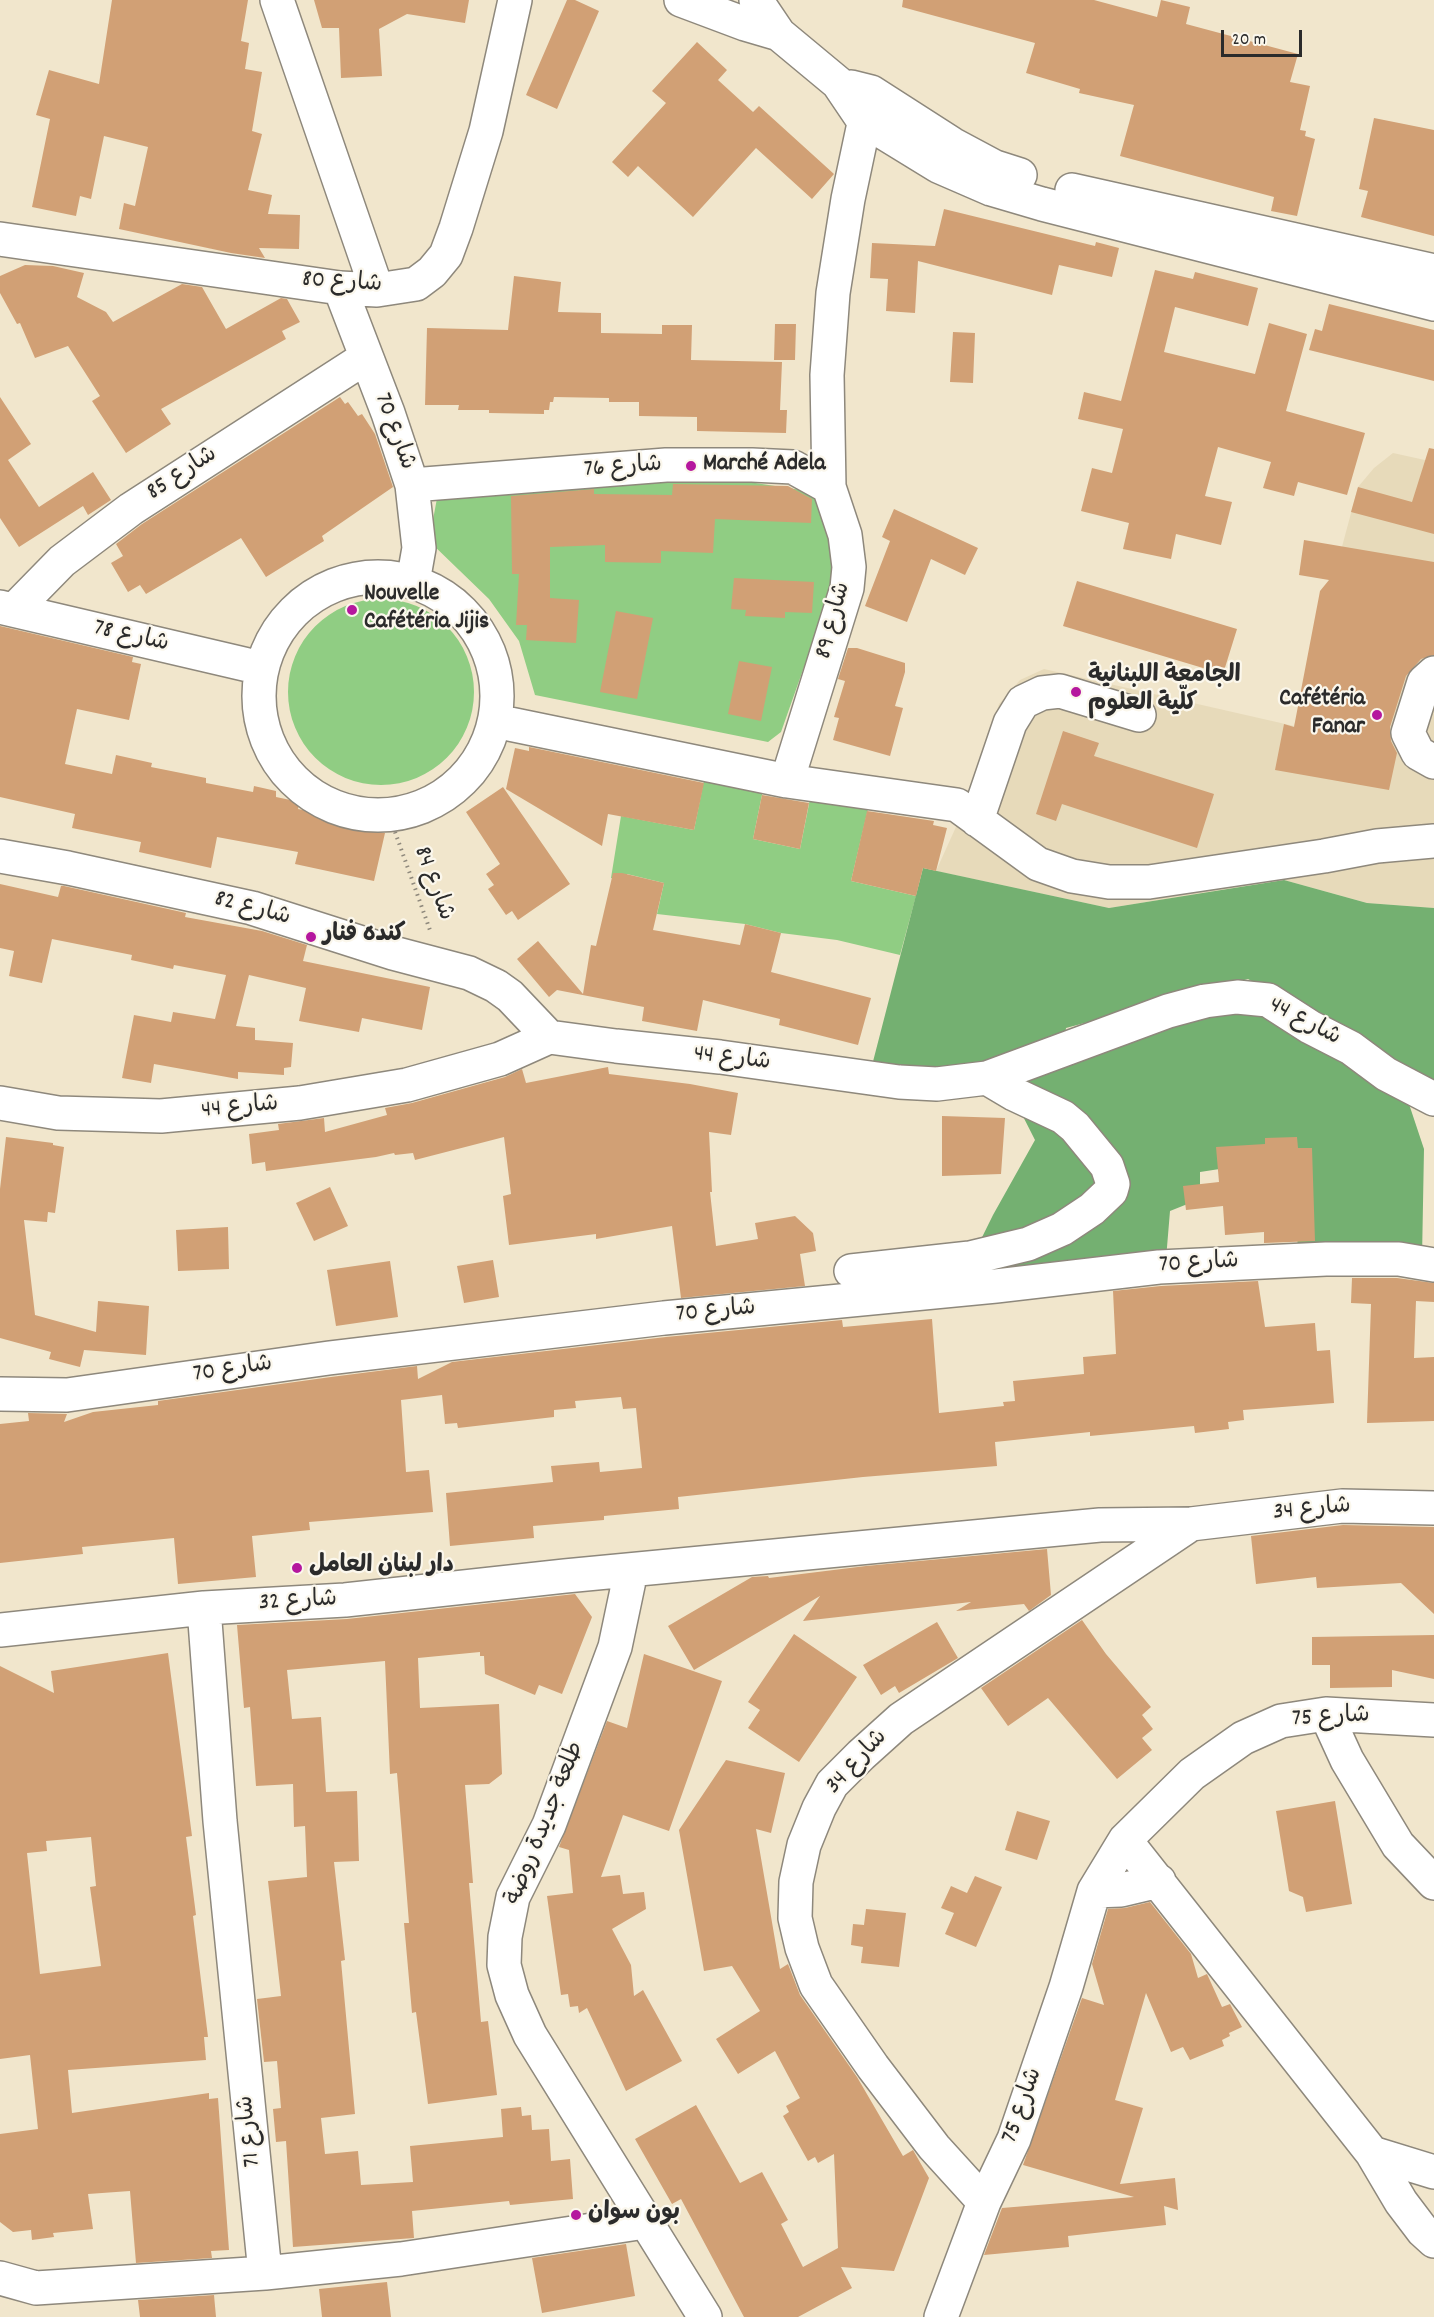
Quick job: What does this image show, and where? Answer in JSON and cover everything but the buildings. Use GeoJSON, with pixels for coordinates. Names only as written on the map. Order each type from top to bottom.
{"type":"FeatureCollection","features":[{"type":"Feature","properties":{"kind":"street"},"geometry":{"type":"LineString","coordinates":[[277,0],[377,290]]}},
{"type":"Feature","properties":{"kind":"street","name":"شارع 80"},"geometry":{"type":"LineString","coordinates":[[1,240],[340,288],[377,290],[416,284],[432,272],[446,255],[486,131],[514,0]]}},
{"type":"Feature","properties":{"kind":"street"},"geometry":{"type":"LineString","coordinates":[[681,0],[745,24],[766,11],[838,83],[938,166],[992,189],[1044,194],[1434,271]]}},
{"type":"Feature","properties":{"kind":"street","name":"شارع 89"},"geometry":{"type":"LineString","coordinates":[[787,781],[847,588],[849,567],[845,535],[829,487],[826,375],[833,293],[848,199],[867,106]]}},
{"type":"Feature","properties":{"kind":"street"},"geometry":{"type":"LineString","coordinates":[[1044,194],[1434,304]]}},
{"type":"Feature","properties":{"kind":"street","name":"شارع 70"},"geometry":{"type":"LineString","coordinates":[[340,288],[388,413],[412,485],[419,548],[413,582]]}},
{"type":"Feature","properties":{"kind":"street","name":"شارع 85"},"geometry":{"type":"LineString","coordinates":[[7,608],[62,561],[131,509],[365,358]]}},
{"type":"Feature","properties":{"kind":"street","name":"شارع 76"},"geometry":{"type":"LineString","coordinates":[[412,485],[666,465],[752,465],[793,467],[829,487]]}},
{"type":"Feature","properties":{"kind":"street"},"geometry":{"type":"LineString","coordinates":[[365,578],[389,578],[413,582],[436,592],[457,607],[474,625],[487,647],[495,670],[497,695],[495,721],[487,745],[479,759],[458,785],[437,800],[414,810],[389,815],[364,815],[339,809],[316,799],[279,765],[267,742],[260,718],[258,693],[261,669],[270,645],[282,625],[299,607],[319,593],[341,583],[365,578]]}},
{"type":"Feature","properties":{"kind":"street","name":"شارع 78"},"geometry":{"type":"LineString","coordinates":[[7,608],[261,669]]}},
{"type":"Feature","properties":{"kind":"street"},"geometry":{"type":"LineString","coordinates":[[1434,673],[1424,682],[1408,733],[1418,753],[1434,762]]}},
{"type":"Feature","properties":{"kind":"street"},"geometry":{"type":"LineString","coordinates":[[977,820],[1010,723],[1023,702],[1042,693],[1060,691],[1139,715]]}},
{"type":"Feature","properties":{"kind":"street"},"geometry":{"type":"LineString","coordinates":[[495,721],[787,781],[957,805],[1038,864],[1072,876],[1109,882],[1149,882],[1377,846],[1434,841]]}},
{"type":"Feature","properties":{"kind":"street","name":"شارع 82"},"geometry":{"type":"LineString","coordinates":[[0,856],[68,868],[252,908],[393,953],[469,973],[496,986],[510,996],[549,1037]]}},
{"type":"Feature","properties":{"kind":"street","name":"شارع 44"},"geometry":{"type":"LineString","coordinates":[[0,1103],[58,1113],[161,1116],[300,1103],[417,1083],[500,1059],[549,1037],[847,1073],[899,1083],[937,1084],[987,1078],[1168,1011],[1205,1001],[1237,997],[1268,1000],[1310,1027],[1351,1048],[1386,1074],[1434,1099]]}},
{"type":"Feature","properties":{"kind":"street"},"geometry":{"type":"LineString","coordinates":[[851,1271],[970,1257],[1028,1244],[1062,1229],[1092,1209],[1111,1191],[1113,1184],[1107,1166],[1075,1127],[1063,1117],[1014,1094],[987,1078]]}},
{"type":"Feature","properties":{"kind":"street","name":"شارع 70"},"geometry":{"type":"LineString","coordinates":[[0,1394],[67,1395],[329,1358],[664,1318],[996,1286],[1159,1267],[1326,1259],[1399,1259],[1434,1265]]}},
{"type":"Feature","properties":{"kind":"street","name":"شارع 34"},"geometry":{"type":"LineString","coordinates":[[631,1570],[1100,1525],[1191,1524],[1342,1506],[1434,1508]]}},
{"type":"Feature","properties":{"kind":"street","name":"شارع 34"},"geometry":{"type":"LineString","coordinates":[[984,2202],[928,2138],[873,2067],[816,1985],[802,1948],[795,1918],[796,1882],[804,1845],[819,1808],[832,1784],[902,1719],[1191,1524]]}},
{"type":"Feature","properties":{"kind":"street","name":"شارع 32"},"geometry":{"type":"LineString","coordinates":[[0,1630],[204,1608],[345,1600],[631,1570]]}},
{"type":"Feature","properties":{"kind":"street","name":"طلعة جديدة روضة"},"geometry":{"type":"LineString","coordinates":[[631,1570],[615,1647],[549,1825],[513,1897],[505,1937],[504,1965],[512,1995],[530,2035],[705,2317]]}},
{"type":"Feature","properties":{"kind":"street","name":"شارع 71"},"geometry":{"type":"LineString","coordinates":[[204,1608],[222,1833],[266,2273]]}},
{"type":"Feature","properties":{"kind":"street"},"geometry":{"type":"LineString","coordinates":[[1326,1714],[1347,1760],[1398,1845],[1434,1882]]}},
{"type":"Feature","properties":{"kind":"street","name":"شارع 75"},"geometry":{"type":"LineString","coordinates":[[941,2317],[984,2202],[1014,2139],[1066,1987],[1094,1891],[1125,1840],[1192,1774],[1243,1738],[1281,1721],[1326,1714],[1434,1720]]}},
{"type":"Feature","properties":{"kind":"street"},"geometry":{"type":"LineString","coordinates":[[1125,1840],[1372,2153],[1401,2202],[1423,2231],[1434,2241]]}},
{"type":"Feature","properties":{"kind":"street"},"geometry":{"type":"LineString","coordinates":[[1094,1891],[1121,1890],[1159,1881]]}},
{"type":"Feature","properties":{"kind":"street"},"geometry":{"type":"LineString","coordinates":[[1372,2153],[1434,2172]]}},
{"type":"Feature","properties":{"kind":"street"},"geometry":{"type":"LineString","coordinates":[[0,2278],[36,2288],[266,2273],[400,2259],[645,2222]]}},
{"type":"Feature","properties":{"kind":"path","name":"شارع 84"},"geometry":{"type":"LineString","coordinates":[[389,815],[442,965]]}},
{"type":"Feature","properties":{"kind":"shaded area","name":"الجامعة اللبنانية كلّية العلوم"},"geometry":{"type":"Polygon","coordinates":[[[1393,453],[1434,462],[1434,908],[1367,903],[1284,880],[1109,908],[936,871],[970,796],[999,704],[1020,680],[1044,669],[1294,726],[1358,487],[1374,468],[1393,453]]]}},
{"type":"Feature","properties":{"kind":"green space"},"geometry":{"type":"Polygon","coordinates":[[[716,477],[821,493],[826,531],[833,558],[833,585],[781,732],[768,742],[535,695],[519,641],[489,599],[429,541],[438,493],[716,477]]]}},
{"type":"Feature","properties":{"kind":"green space"},"geometry":{"type":"Polygon","coordinates":[[[381,599],[417,606],[447,626],[467,656],[474,692],[467,728],[447,758],[417,778],[381,785],[345,778],[315,758],[295,728],[288,692],[295,656],[315,626],[345,606],[381,599]]]}},
{"type":"Feature","properties":{"kind":"green space"},"geometry":{"type":"Polygon","coordinates":[[[704,780],[763,790],[753,839],[800,849],[810,799],[868,809],[851,881],[916,896],[900,955],[837,940],[781,933],[745,924],[657,914],[664,883],[627,874],[625,881],[611,878],[621,816],[694,830],[704,780]]]}},
{"type":"Feature","properties":{"kind":"green space"},"geometry":{"type":"Polygon","coordinates":[[[923,868],[1109,908],[1284,880],[1367,903],[1434,908],[1434,1085],[1248,979],[1066,1028],[1063,1050],[1247,1002],[1406,1095],[1424,1149],[1422,1258],[1299,1260],[1293,1188],[1252,1164],[1200,1172],[1200,1199],[1170,1211],[1166,1259],[956,1290],[993,1215],[1035,1140],[1005,1081],[869,1077],[923,868]]]}},
{"type":"Feature","properties":{"kind":"place","name":"Marché Adela"},"geometry":{"type":"Point","coordinates":[691,466]}},
{"type":"Feature","properties":{"kind":"place","name":"Nouvelle Cafétéria Jijis"},"geometry":{"type":"Point","coordinates":[352,610]}},
{"type":"Feature","properties":{"kind":"place","name":"الجامعة اللبنانية كلّية العلوم"},"geometry":{"type":"Point","coordinates":[1076,692]}},
{"type":"Feature","properties":{"kind":"place","name":"Cafétéria Fanar"},"geometry":{"type":"Point","coordinates":[1377,715]}},
{"type":"Feature","properties":{"kind":"place","name":"كنده فنار"},"geometry":{"type":"Point","coordinates":[311,937]}},
{"type":"Feature","properties":{"kind":"place","name":"دار لبنان العامل"},"geometry":{"type":"Point","coordinates":[297,1568]}},
{"type":"Feature","properties":{"kind":"place","name":"بون سوان"},"geometry":{"type":"Point","coordinates":[576,2215]}}]}
